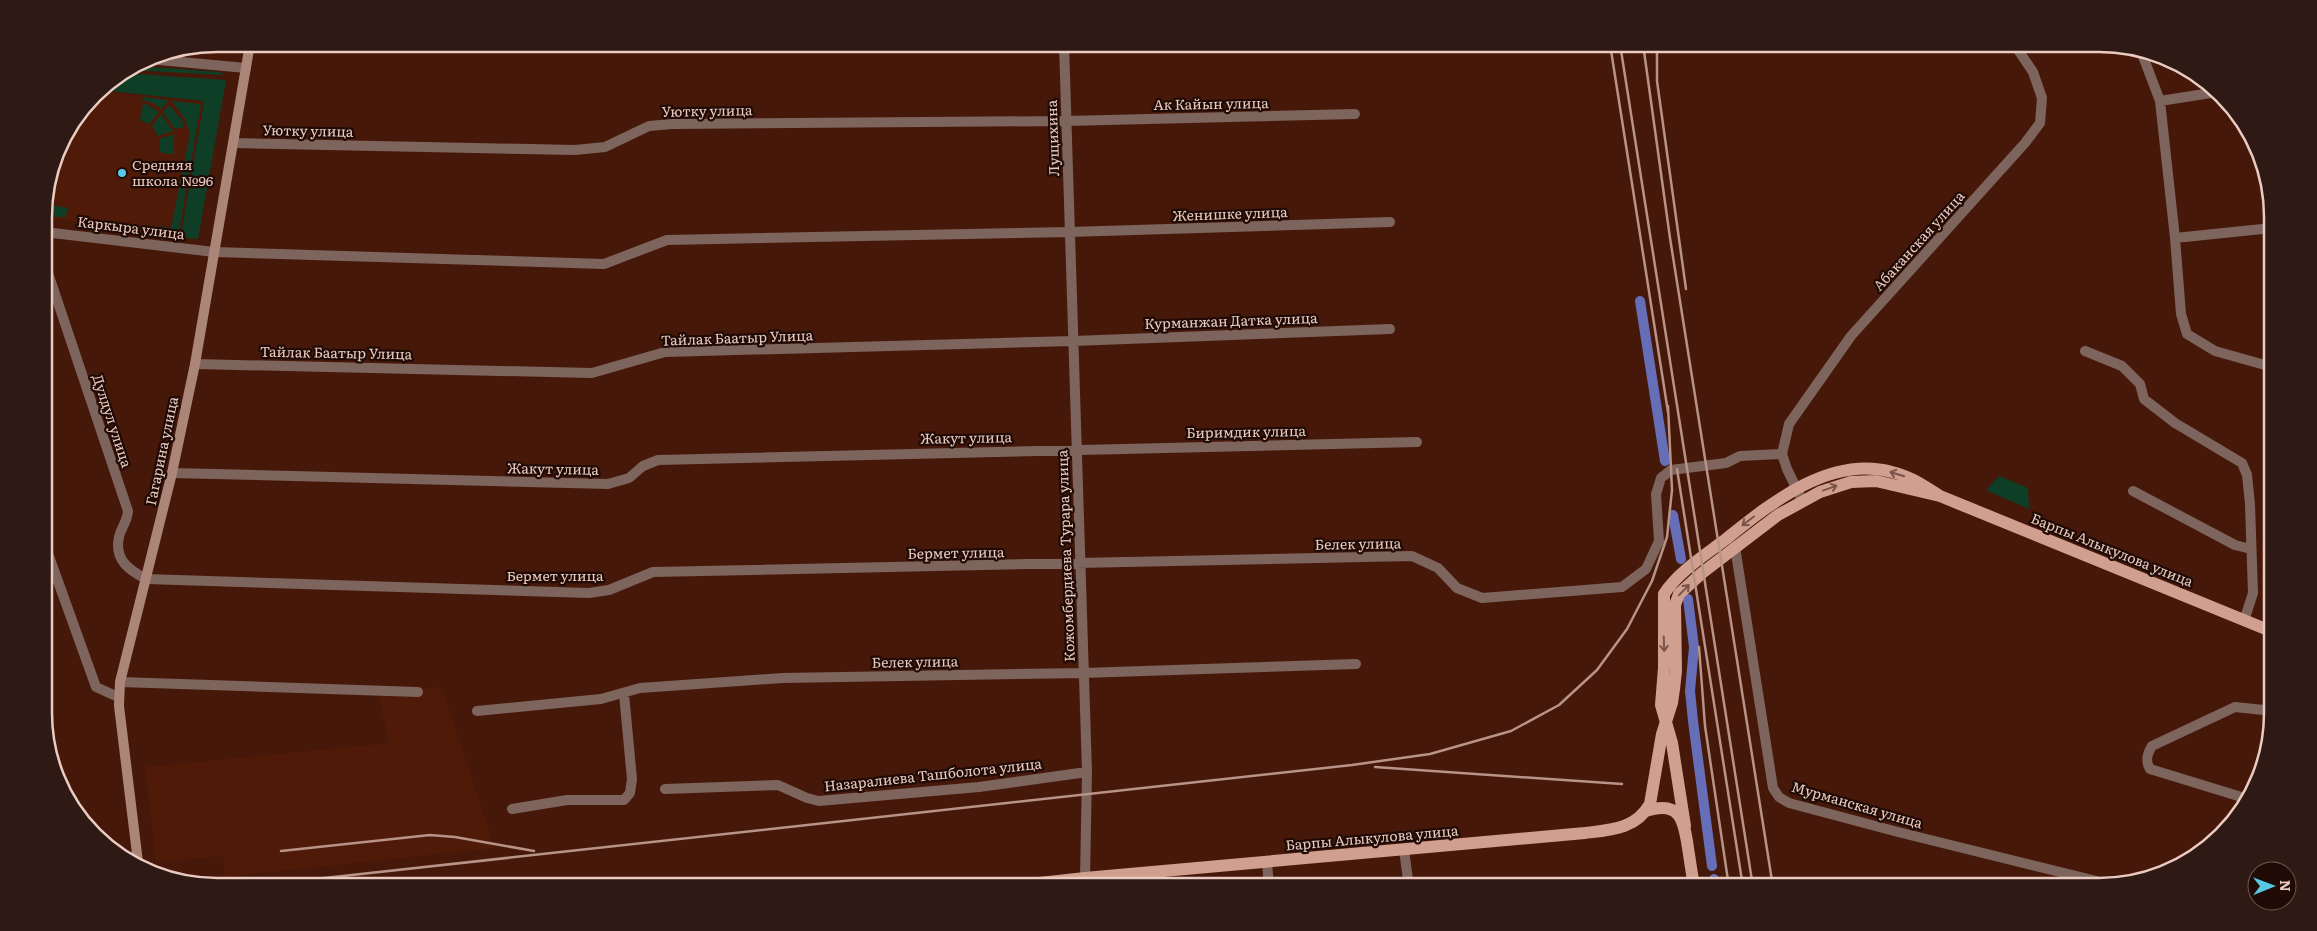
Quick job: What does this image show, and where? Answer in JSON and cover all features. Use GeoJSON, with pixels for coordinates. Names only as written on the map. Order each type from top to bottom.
{"type":"FeatureCollection","features":[{"type":"Feature","properties":{"kind":"main road","name":"Гагарина улица"},"geometry":{"type":"LineString","coordinates":[[137,857],[118,697],[120,682],[172,473],[195,364],[249,52]]}},
{"type":"Feature","properties":{"kind":"main road","name":"Барпы Алыкулова улица"},"geometry":{"type":"LineString","coordinates":[[1800,494],[1838,472],[1879,469],[1910,478],[1940,496],[2264,629]]}},
{"type":"Feature","properties":{"kind":"main road"},"geometry":{"type":"LineString","coordinates":[[1646,811],[1655,786],[1665,722],[1672,703],[1676,671],[1676,599],[1694,580],[1800,494]]}},
{"type":"Feature","properties":{"kind":"main road"},"geometry":{"type":"LineString","coordinates":[[1693,878],[1672,743],[1661,705],[1664,660],[1662,611],[1664,594],[1674,582],[1706,554],[1773,503],[1800,494]]}},
{"type":"Feature","properties":{"kind":"main road"},"geometry":{"type":"LineString","coordinates":[[1646,811],[1660,807],[1668,808],[1680,816],[1685,826]]}},
{"type":"Feature","properties":{"kind":"main road","name":"Барпы Алыкулова улица"},"geometry":{"type":"LineString","coordinates":[[1121,878],[1267,862],[1603,831],[1631,824],[1646,811]]}},
{"type":"Feature","properties":{"kind":"street","name":"Лущихина"},"geometry":{"type":"LineString","coordinates":[[1064,52],[1070,232]]}},
{"type":"Feature","properties":{"kind":"street","name":"Абаканская улица"},"geometry":{"type":"LineString","coordinates":[[1782,454],[1790,424],[1852,336],[2040,124],[2042,98],[2033,72],[2019,52]]}},
{"type":"Feature","properties":{"kind":"street"},"geometry":{"type":"LineString","coordinates":[[182,57],[246,68]]}},
{"type":"Feature","properties":{"kind":"street"},"geometry":{"type":"LineString","coordinates":[[2144,59],[2160,101],[2181,314],[2187,334],[2215,351],[2264,365]]}},
{"type":"Feature","properties":{"kind":"street"},"geometry":{"type":"LineString","coordinates":[[2160,101],[2207,94]]}},
{"type":"Feature","properties":{"kind":"street","name":"Ак Кайын улица"},"geometry":{"type":"LineString","coordinates":[[1066,121],[1356,114]]}},
{"type":"Feature","properties":{"kind":"street","name":"Уютку улица"},"geometry":{"type":"LineString","coordinates":[[234,143],[574,150],[605,147],[649,126],[672,124],[1066,121]]}},
{"type":"Feature","properties":{"kind":"street","name":"Женишке улица"},"geometry":{"type":"LineString","coordinates":[[214,252],[604,264],[667,240],[1070,232],[1390,222]]}},
{"type":"Feature","properties":{"kind":"street"},"geometry":{"type":"LineString","coordinates":[[2175,238],[2264,229]]}},
{"type":"Feature","properties":{"kind":"street","name":"Кожомбердиева Турара улица"},"geometry":{"type":"LineString","coordinates":[[1070,232],[1087,772],[1085,878]]}},
{"type":"Feature","properties":{"kind":"street","name":"Каркыра улица"},"geometry":{"type":"LineString","coordinates":[[53,233],[214,252]]}},
{"type":"Feature","properties":{"kind":"street","name":"Дулдул улица"},"geometry":{"type":"LineString","coordinates":[[53,287],[128,511],[127,521],[119,537],[120,556],[127,568],[146,579]]}},
{"type":"Feature","properties":{"kind":"street","name":"Курманжан Датка улица"},"geometry":{"type":"LineString","coordinates":[[1073,341],[1390,329]]}},
{"type":"Feature","properties":{"kind":"street","name":"Тайлак Баатыр Улица"},"geometry":{"type":"LineString","coordinates":[[195,364],[592,372],[665,352],[1073,341]]}},
{"type":"Feature","properties":{"kind":"street"},"geometry":{"type":"LineString","coordinates":[[2085,350],[2122,366],[2140,384],[2144,399],[2175,423],[2242,463],[2247,475],[2253,593],[2244,621]]}},
{"type":"Feature","properties":{"kind":"street","name":"Биримдик улица"},"geometry":{"type":"LineString","coordinates":[[1076,449],[1417,442]]}},
{"type":"Feature","properties":{"kind":"street","name":"Жакут улица"},"geometry":{"type":"LineString","coordinates":[[172,473],[608,484],[629,478],[643,466],[658,460],[1076,449]]}},
{"type":"Feature","properties":{"kind":"street"},"geometry":{"type":"LineString","coordinates":[[1782,454],[1800,494]]}},
{"type":"Feature","properties":{"kind":"street","name":"Белек улица"},"geometry":{"type":"LineString","coordinates":[[1080,564],[1412,556],[1438,568],[1457,588],[1482,598],[1622,587],[1646,569],[1659,541],[1656,494],[1661,478],[1671,470],[1726,463],[1740,456],[1782,454]]}},
{"type":"Feature","properties":{"kind":"street"},"geometry":{"type":"LineString","coordinates":[[2133,491],[2234,545],[2251,549]]}},
{"type":"Feature","properties":{"kind":"street","name":"Мурманская улица"},"geometry":{"type":"LineString","coordinates":[[1735,547],[1773,788],[1779,797],[1789,803],[1898,832],[2085,878]]}},
{"type":"Feature","properties":{"kind":"street","name":"Бермет улица"},"geometry":{"type":"LineString","coordinates":[[146,579],[589,592],[609,590],[653,572],[1080,564]]}},
{"type":"Feature","properties":{"kind":"street"},"geometry":{"type":"LineString","coordinates":[[52,565],[96,687],[118,697]]}},
{"type":"Feature","properties":{"kind":"street","name":"Белек улица"},"geometry":{"type":"LineString","coordinates":[[477,711],[601,699],[640,688],[783,678],[1084,673],[1356,664]]}},
{"type":"Feature","properties":{"kind":"street"},"geometry":{"type":"LineString","coordinates":[[120,682],[418,692]]}},
{"type":"Feature","properties":{"kind":"street"},"geometry":{"type":"LineString","coordinates":[[512,809],[567,800],[624,800],[630,793],[632,779],[624,694]]}},
{"type":"Feature","properties":{"kind":"street"},"geometry":{"type":"LineString","coordinates":[[2241,797],[2150,769],[2147,758],[2152,746],[2235,708],[2264,710]]}},
{"type":"Feature","properties":{"kind":"street","name":"Назаралиева Ташболота улица"},"geometry":{"type":"LineString","coordinates":[[665,789],[778,785],[807,798],[819,801],[979,787],[1087,772]]}},
{"type":"Feature","properties":{"kind":"street"},"geometry":{"type":"LineString","coordinates":[[1404,850],[1408,878]]}},
{"type":"Feature","properties":{"kind":"street"},"geometry":{"type":"LineString","coordinates":[[1267,862],[1268,878]]}},
{"type":"Feature","properties":{"kind":"shaded area","name":"Средняя школа №96"},"geometry":{"type":"Polygon","coordinates":[[[110,92],[203,102],[180,233],[53,219],[56,185],[65,154],[87,117],[110,92]]]}},
{"type":"Feature","properties":{"kind":"shaded area"},"geometry":{"type":"Polygon","coordinates":[[[442,687],[495,848],[224,877],[223,856],[156,862],[145,767],[389,743],[377,689],[442,687]]]}},
{"type":"Feature","properties":{"kind":"green space"},"geometry":{"type":"Polygon","coordinates":[[[150,67],[220,72],[224,75],[144,71],[150,67]]]}},
{"type":"Feature","properties":{"kind":"green space"},"geometry":{"type":"Polygon","coordinates":[[[137,74],[226,80],[198,239],[160,236],[155,231],[181,234],[204,101],[111,91],[126,82],[126,80],[137,74]]]}},
{"type":"Feature","properties":{"kind":"green space"},"geometry":{"type":"Polygon","coordinates":[[[143,97],[169,100],[161,109],[153,103],[142,100],[143,97]]]}},
{"type":"Feature","properties":{"kind":"green space"},"geometry":{"type":"Polygon","coordinates":[[[172,101],[201,104],[179,231],[158,229],[159,226],[171,228],[190,133],[184,118],[172,101]]]}},
{"type":"Feature","properties":{"kind":"green space"},"geometry":{"type":"Polygon","coordinates":[[[143,104],[159,112],[149,124],[140,120],[143,104]]]}},
{"type":"Feature","properties":{"kind":"green space"},"geometry":{"type":"Polygon","coordinates":[[[169,105],[182,120],[184,127],[175,129],[163,112],[169,105]]]}},
{"type":"Feature","properties":{"kind":"green space"},"geometry":{"type":"Polygon","coordinates":[[[161,114],[173,131],[158,136],[152,126],[161,114]]]}},
{"type":"Feature","properties":{"kind":"green space"},"geometry":{"type":"Polygon","coordinates":[[[174,134],[174,155],[160,152],[159,139],[174,134]]]}},
{"type":"Feature","properties":{"kind":"green space"},"geometry":{"type":"Polygon","coordinates":[[[53,205],[68,208],[65,217],[53,217],[53,205]]]}},
{"type":"Feature","properties":{"kind":"green space"},"geometry":{"type":"Polygon","coordinates":[[[1999,476],[2028,488],[2029,509],[1986,490],[1999,476]]]}},
{"type":"Feature","properties":{"kind":"waterway"},"geometry":{"type":"LineString","coordinates":[[1640,301],[1665,461]]}},
{"type":"Feature","properties":{"kind":"waterway"},"geometry":{"type":"LineString","coordinates":[[1673,515],[1681,559]]}},
{"type":"Feature","properties":{"kind":"waterway"},"geometry":{"type":"LineString","coordinates":[[1688,599],[1694,647],[1690,691],[1712,866]]}},
{"type":"Feature","properties":{"kind":"railway"},"geometry":{"type":"LineString","coordinates":[[1611,52],[1668,412]]}},
{"type":"Feature","properties":{"kind":"railway"},"geometry":{"type":"LineString","coordinates":[[1621,52],[1752,878]]}},
{"type":"Feature","properties":{"kind":"railway"},"geometry":{"type":"LineString","coordinates":[[1644,52],[1670,238],[1772,878]]}},
{"type":"Feature","properties":{"kind":"railway"},"geometry":{"type":"LineString","coordinates":[[1657,52],[1657,81],[1686,289]]}},
{"type":"Feature","properties":{"kind":"railway"},"geometry":{"type":"LineString","coordinates":[[325,878],[1352,765],[1430,754],[1511,731],[1559,705],[1597,670],[1627,629],[1652,581],[1667,537],[1672,490],[1668,406]]}},
{"type":"Feature","properties":{"kind":"railway"},"geometry":{"type":"LineString","coordinates":[[1677,469],[1742,878]]}},
{"type":"Feature","properties":{"kind":"railway"},"geometry":{"type":"LineString","coordinates":[[1699,647],[1705,726],[1728,878]]}},
{"type":"Feature","properties":{"kind":"railway"},"geometry":{"type":"LineString","coordinates":[[1375,767],[1622,784]]}},
{"type":"Feature","properties":{"kind":"railway"},"geometry":{"type":"LineString","coordinates":[[281,851],[430,835],[455,837],[534,851]]}},
{"type":"Feature","properties":{"kind":"place","name":"Средняя школа №96"},"geometry":{"type":"Point","coordinates":[122,173]}}]}
